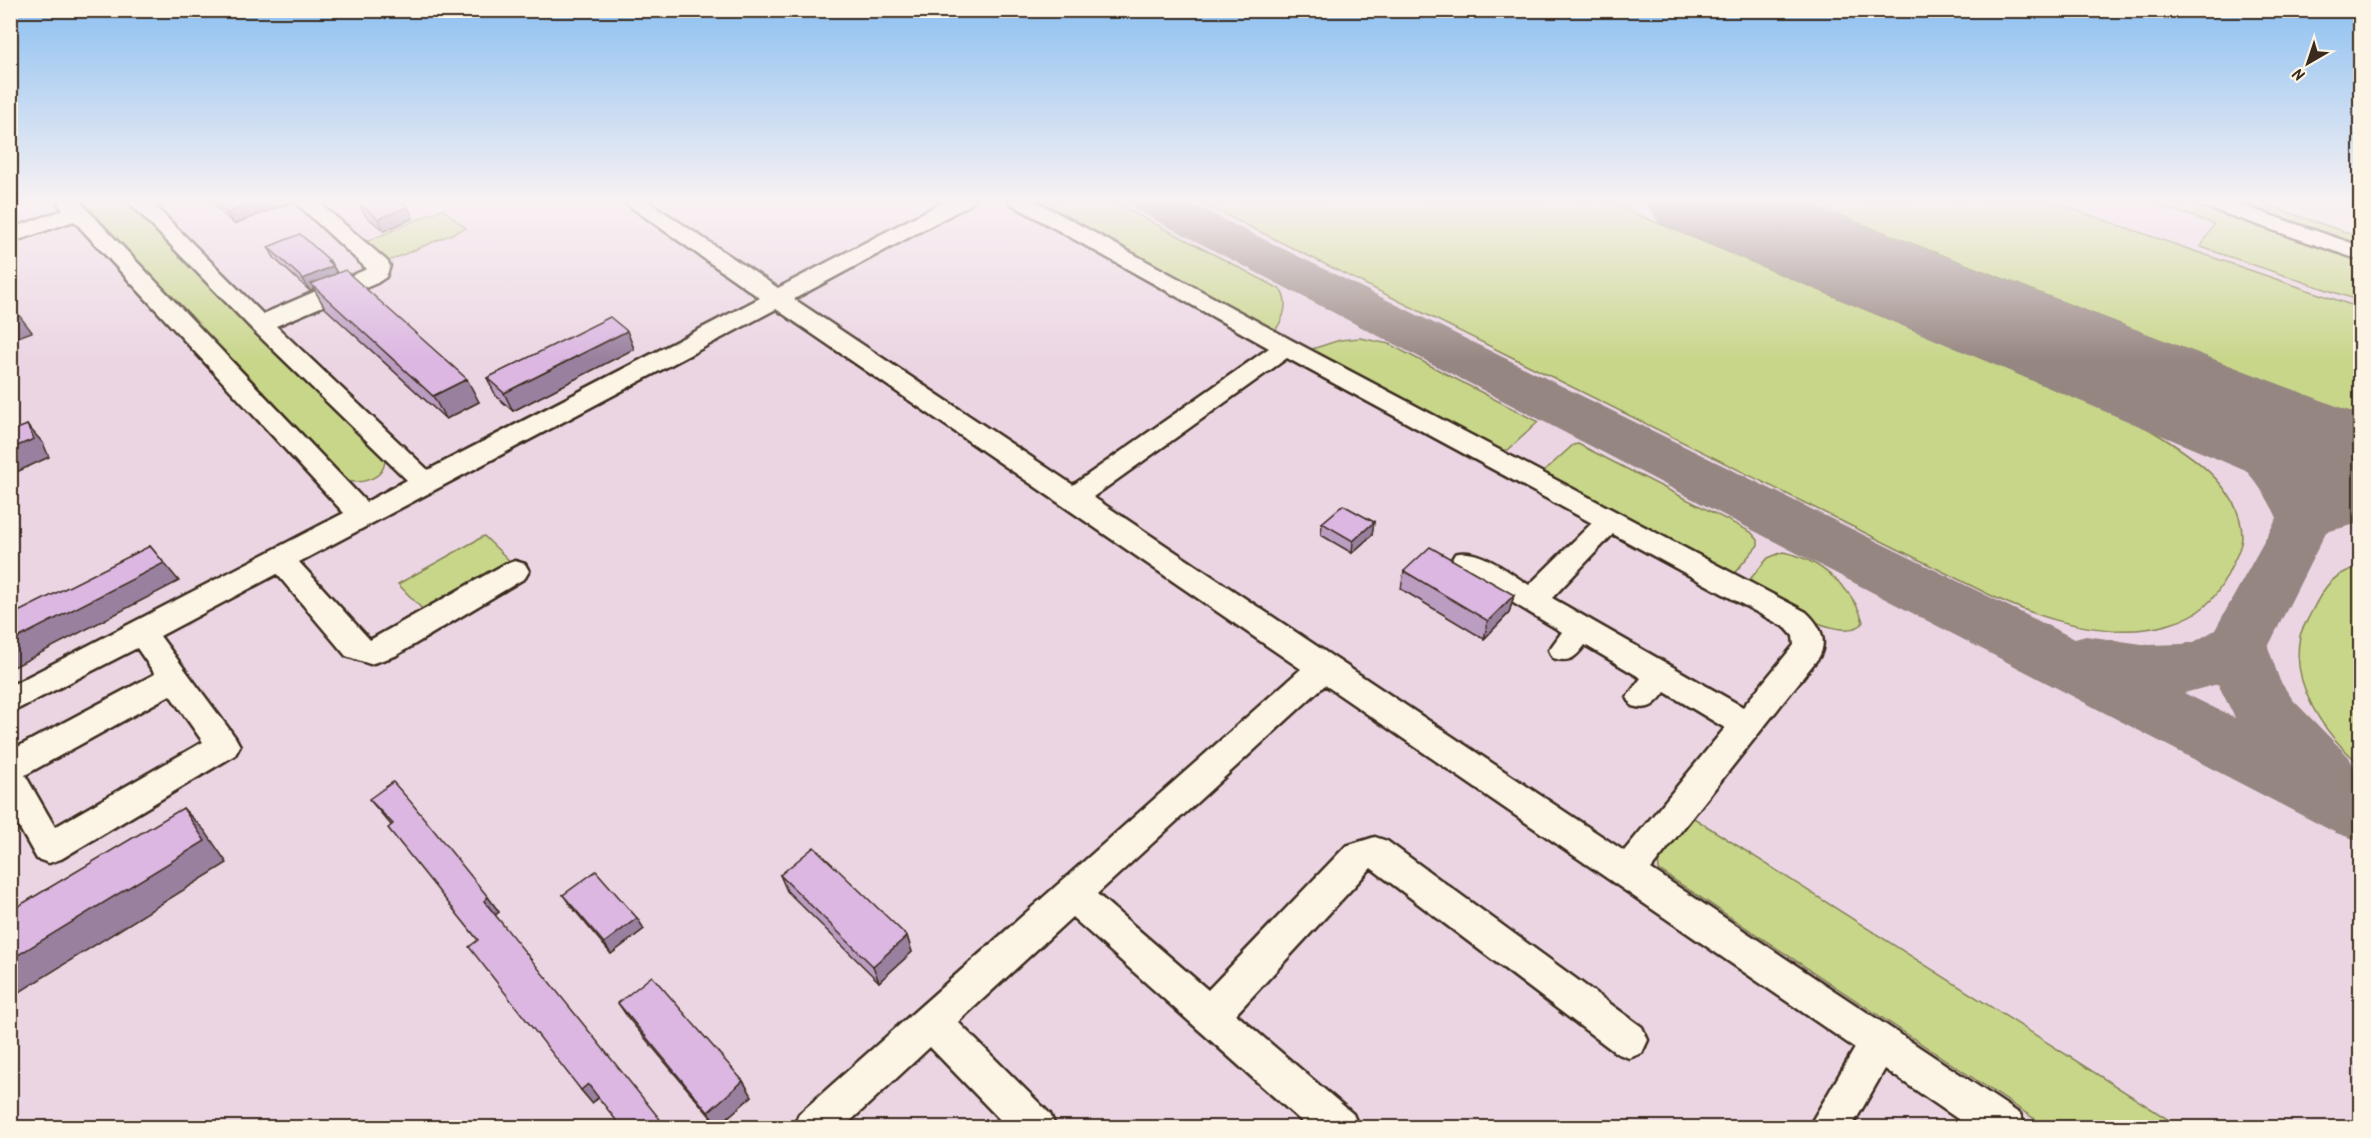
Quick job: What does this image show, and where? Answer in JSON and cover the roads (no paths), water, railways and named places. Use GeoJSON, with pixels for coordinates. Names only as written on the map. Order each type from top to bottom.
{"type":"FeatureCollection","features":[{"type":"Feature","properties":{"kind":"lane"},"geometry":{"type":"LineString","coordinates":[[116,253],[364,517]]}},
{"type":"Feature","properties":{"kind":"lane"},"geometry":{"type":"LineString","coordinates":[[193,253],[260,324],[426,483]]}},
{"type":"Feature","properties":{"kind":"lane"},"geometry":{"type":"LineString","coordinates":[[260,324],[369,278],[378,272],[379,266],[364,253]]}},
{"type":"Feature","properties":{"kind":"lane"},"geometry":{"type":"LineString","coordinates":[[709,253],[2006,1128]]}},
{"type":"Feature","properties":{"kind":"lane"},"geometry":{"type":"LineString","coordinates":[[10,701],[863,253]]}},
{"type":"Feature","properties":{"kind":"lane"},"geometry":{"type":"LineString","coordinates":[[1115,253],[1796,620],[1805,630],[1810,640],[1808,649],[1628,872]]}},
{"type":"Feature","properties":{"kind":"lane"},"geometry":{"type":"LineString","coordinates":[[1073,498],[1286,347]]}},
{"type":"Feature","properties":{"kind":"lane"},"geometry":{"type":"LineString","coordinates":[[1532,600],[1611,520]]}},
{"type":"Feature","properties":{"kind":"lane"},"geometry":{"type":"LineString","coordinates":[[281,560],[357,648],[370,652],[384,648],[515,571]]}},
{"type":"Feature","properties":{"kind":"lane"},"geometry":{"type":"LineString","coordinates":[[1466,561],[1532,600],[1573,640],[1652,686],[1746,725]]}},
{"type":"Feature","properties":{"kind":"lane"},"geometry":{"type":"LineString","coordinates":[[10,779],[49,848],[224,746],[142,633]]}},
{"type":"Feature","properties":{"kind":"lane"},"geometry":{"type":"LineString","coordinates":[[813,1128],[1324,667]]}},
{"type":"Feature","properties":{"kind":"lane"},"geometry":{"type":"LineString","coordinates":[[10,767],[175,677]]}},
{"type":"Feature","properties":{"kind":"lane"},"geometry":{"type":"LineString","coordinates":[[1210,1015],[1358,857],[1375,852],[1629,1040]]}},
{"type":"Feature","properties":{"kind":"lane"},"geometry":{"type":"LineString","coordinates":[[1072,895],[1339,1128]]}},
{"type":"Feature","properties":{"kind":"lane"},"geometry":{"type":"LineString","coordinates":[[931,1021],[1036,1128]]}},
{"type":"Feature","properties":{"kind":"lane"},"geometry":{"type":"LineString","coordinates":[[1828,1128],[1880,1042]]}}]}
